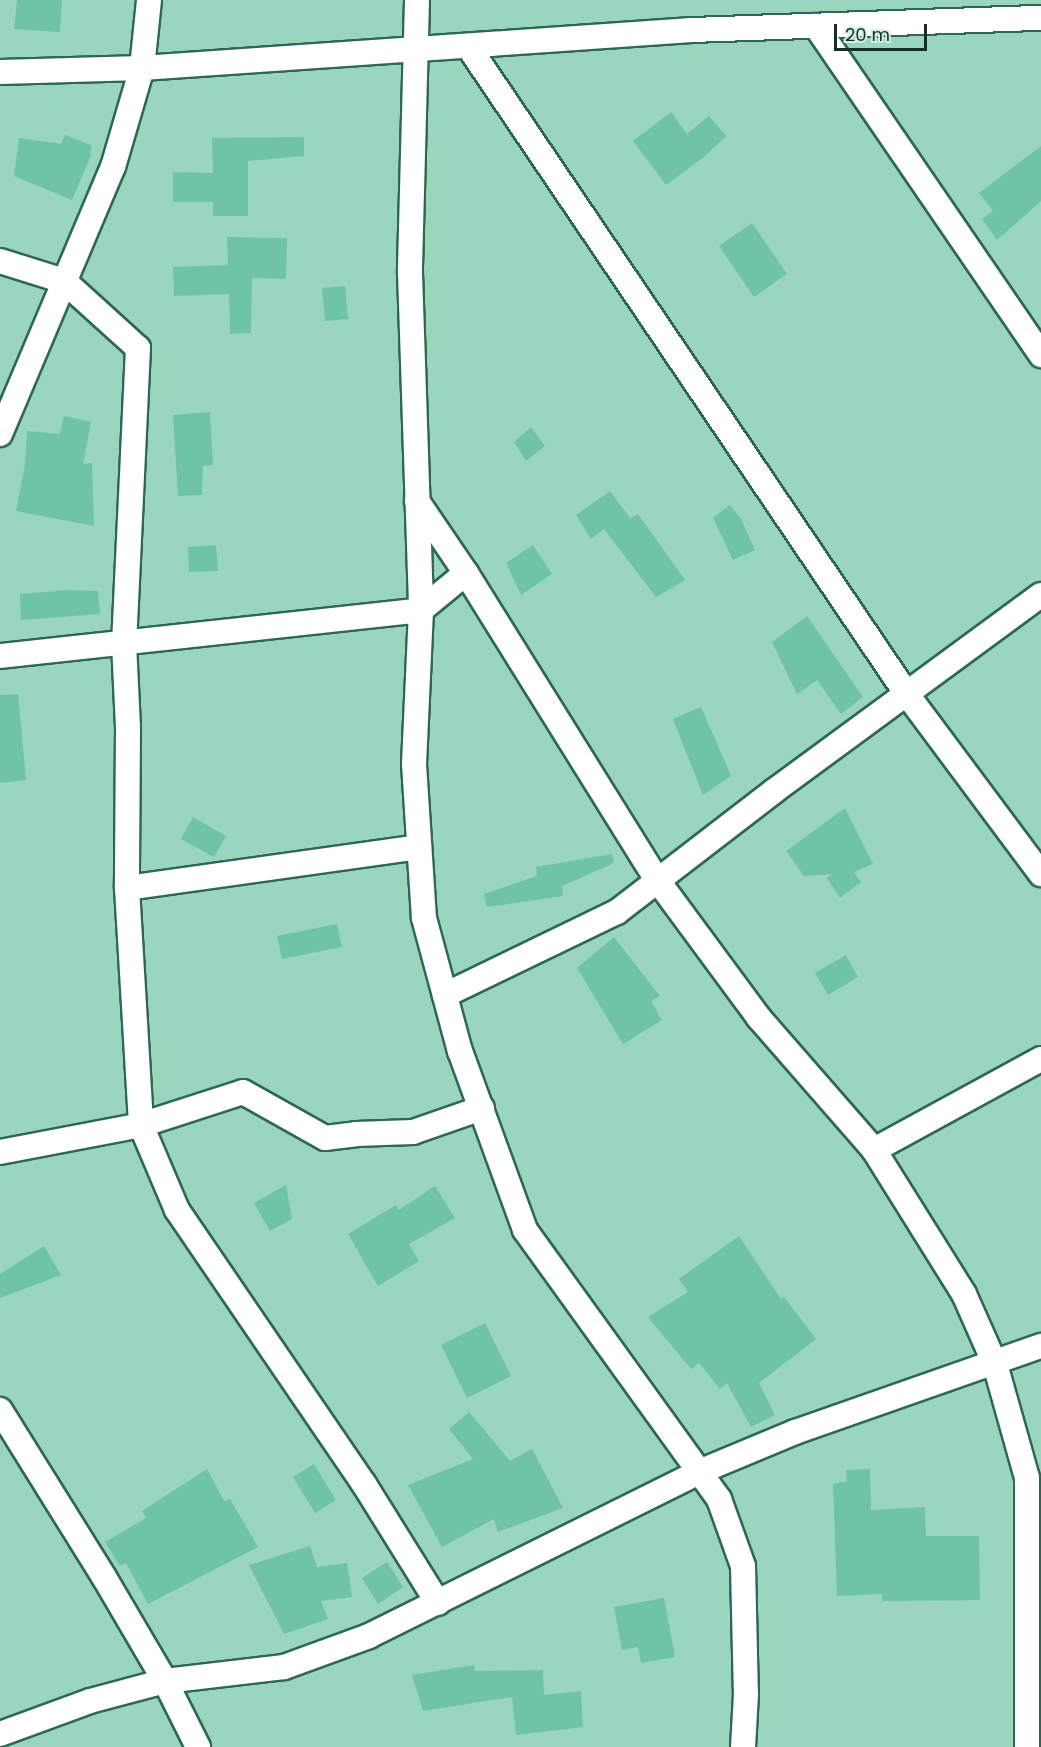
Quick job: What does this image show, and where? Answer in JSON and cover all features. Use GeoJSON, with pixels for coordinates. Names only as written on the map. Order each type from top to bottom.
{"type":"FeatureCollection","features":[{"type":"Feature","properties":{"kind":"street"},"geometry":{"type":"LineString","coordinates":[[0,434],[113,167],[142,68],[149,0]]}},
{"type":"Feature","properties":{"kind":"street"},"geometry":{"type":"LineString","coordinates":[[417,0],[410,273],[421,610],[414,764],[424,918],[460,1051],[525,1230],[719,1499],[743,1566],[746,1695],[743,1747]]}},
{"type":"Feature","properties":{"kind":"street"},"geometry":{"type":"LineString","coordinates":[[0,72],[142,68],[692,30],[816,26],[902,11],[1041,18]]}},
{"type":"Feature","properties":{"kind":"street"},"geometry":{"type":"LineString","coordinates":[[816,26],[1041,356]]}},
{"type":"Feature","properties":{"kind":"street"},"geometry":{"type":"LineString","coordinates":[[468,46],[906,693],[1041,874]]}},
{"type":"Feature","properties":{"kind":"street"},"geometry":{"type":"LineString","coordinates":[[0,261],[64,281],[138,348],[124,643],[128,728],[127,888],[141,1125],[177,1210],[364,1484],[438,1603]]}},
{"type":"Feature","properties":{"kind":"street"},"geometry":{"type":"LineString","coordinates":[[417,501],[466,573],[658,881],[759,1018],[874,1150],[964,1294],[994,1364],[1027,1478],[1027,1747]]}},
{"type":"Feature","properties":{"kind":"street"},"geometry":{"type":"LineString","coordinates":[[0,656],[421,610],[466,573]]}},
{"type":"Feature","properties":{"kind":"street"},"geometry":{"type":"LineString","coordinates":[[445,995],[617,912],[906,693],[1041,595]]}},
{"type":"Feature","properties":{"kind":"street"},"geometry":{"type":"LineString","coordinates":[[127,888],[419,847]]}},
{"type":"Feature","properties":{"kind":"street"},"geometry":{"type":"LineString","coordinates":[[874,1150],[1041,1059]]}},
{"type":"Feature","properties":{"kind":"street"},"geometry":{"type":"LineString","coordinates":[[0,1152],[141,1125],[243,1092],[325,1138],[356,1134],[413,1132],[482,1108]]}},
{"type":"Feature","properties":{"kind":"street"},"geometry":{"type":"LineString","coordinates":[[0,1734],[90,1701],[165,1680],[284,1667],[369,1636],[699,1472],[795,1432],[1041,1346]]}},
{"type":"Feature","properties":{"kind":"street"},"geometry":{"type":"LineString","coordinates":[[0,1410],[165,1680],[198,1747]]}},
{"type":"Feature","properties":{"kind":"building"},"geometry":{"type":"Polygon","coordinates":[[[17,0],[62,0],[60,32],[14,29],[17,0]]]}},
{"type":"Feature","properties":{"kind":"building"},"geometry":{"type":"Polygon","coordinates":[[[671,112],[687,134],[709,116],[726,136],[704,157],[666,185],[633,141],[671,112]]]}},
{"type":"Feature","properties":{"kind":"building"},"geometry":{"type":"Polygon","coordinates":[[[65,135],[91,145],[91,155],[72,200],[14,176],[19,138],[61,144],[65,135]]]}},
{"type":"Feature","properties":{"kind":"building"},"geometry":{"type":"Polygon","coordinates":[[[304,137],[304,156],[248,161],[248,216],[213,216],[213,202],[173,202],[173,172],[213,173],[212,138],[304,137]]]}},
{"type":"Feature","properties":{"kind":"building"},"geometry":{"type":"Polygon","coordinates":[[[1041,146],[1041,201],[997,240],[982,219],[993,211],[979,193],[1041,146]]]}},
{"type":"Feature","properties":{"kind":"building"},"geometry":{"type":"Polygon","coordinates":[[[752,223],[787,274],[754,297],[719,246],[752,223]]]}},
{"type":"Feature","properties":{"kind":"building"},"geometry":{"type":"Polygon","coordinates":[[[227,237],[287,238],[286,279],[252,278],[251,333],[230,334],[229,294],[174,296],[173,267],[228,265],[227,237]]]}},
{"type":"Feature","properties":{"kind":"building"},"geometry":{"type":"Polygon","coordinates":[[[345,286],[348,319],[325,321],[322,288],[345,286]]]}},
{"type":"Feature","properties":{"kind":"building"},"geometry":{"type":"Polygon","coordinates":[[[210,412],[213,465],[203,466],[202,495],[178,496],[173,415],[210,412]]]}},
{"type":"Feature","properties":{"kind":"building"},"geometry":{"type":"Polygon","coordinates":[[[64,416],[91,422],[83,464],[92,463],[94,526],[16,511],[25,464],[27,431],[60,434],[64,416]]]}},
{"type":"Feature","properties":{"kind":"building"},"geometry":{"type":"Polygon","coordinates":[[[531,427],[545,446],[526,461],[514,442],[531,427]]]}},
{"type":"Feature","properties":{"kind":"building"},"geometry":{"type":"Polygon","coordinates":[[[610,491],[630,518],[638,514],[685,580],[656,597],[604,529],[591,539],[576,515],[610,491]]]}},
{"type":"Feature","properties":{"kind":"building"},"geometry":{"type":"Polygon","coordinates":[[[730,505],[741,519],[755,550],[733,560],[713,518],[730,505]]]}},
{"type":"Feature","properties":{"kind":"building"},"geometry":{"type":"Polygon","coordinates":[[[216,545],[218,571],[189,572],[188,547],[216,545]]]}},
{"type":"Feature","properties":{"kind":"building"},"geometry":{"type":"Polygon","coordinates":[[[533,545],[552,574],[521,595],[506,563],[533,545]]]}},
{"type":"Feature","properties":{"kind":"building"},"geometry":{"type":"Polygon","coordinates":[[[69,590],[98,591],[100,614],[21,620],[20,594],[69,590]]]}},
{"type":"Feature","properties":{"kind":"building"},"geometry":{"type":"Polygon","coordinates":[[[807,616],[863,697],[841,714],[817,680],[797,694],[772,642],[807,616]]]}},
{"type":"Feature","properties":{"kind":"building"},"geometry":{"type":"Polygon","coordinates":[[[18,694],[26,780],[0,783],[0,695],[18,694]]]}},
{"type":"Feature","properties":{"kind":"building"},"geometry":{"type":"Polygon","coordinates":[[[701,707],[731,776],[703,795],[673,719],[701,707]]]}},
{"type":"Feature","properties":{"kind":"building"},"geometry":{"type":"Polygon","coordinates":[[[845,808],[873,864],[854,872],[861,882],[840,898],[827,878],[832,874],[804,876],[786,851],[845,808]]]}},
{"type":"Feature","properties":{"kind":"building"},"geometry":{"type":"Polygon","coordinates":[[[193,817],[226,836],[214,857],[181,839],[193,817]]]}},
{"type":"Feature","properties":{"kind":"building"},"geometry":{"type":"Polygon","coordinates":[[[612,854],[614,863],[562,886],[563,896],[487,907],[484,894],[537,876],[536,867],[612,854]]]}},
{"type":"Feature","properties":{"kind":"building"},"geometry":{"type":"Polygon","coordinates":[[[337,924],[342,947],[282,959],[277,936],[337,924]]]}},
{"type":"Feature","properties":{"kind":"building"},"geometry":{"type":"Polygon","coordinates":[[[614,937],[660,996],[651,1001],[662,1020],[623,1044],[577,968],[614,937]]]}},
{"type":"Feature","properties":{"kind":"building"},"geometry":{"type":"Polygon","coordinates":[[[846,955],[858,977],[828,995],[815,973],[846,955]]]}},
{"type":"Feature","properties":{"kind":"building"},"geometry":{"type":"Polygon","coordinates":[[[286,1185],[292,1219],[270,1231],[254,1203],[286,1185]]]}},
{"type":"Feature","properties":{"kind":"building"},"geometry":{"type":"Polygon","coordinates":[[[435,1186],[455,1218],[409,1244],[419,1261],[378,1286],[348,1234],[396,1205],[399,1210],[435,1186]]]}},
{"type":"Feature","properties":{"kind":"building"},"geometry":{"type":"Polygon","coordinates":[[[739,1236],[781,1299],[784,1297],[816,1339],[759,1383],[775,1415],[751,1427],[727,1383],[720,1389],[699,1363],[691,1369],[648,1317],[688,1292],[679,1279],[739,1236]]]}},
{"type":"Feature","properties":{"kind":"building"},"geometry":{"type":"Polygon","coordinates":[[[44,1246],[61,1275],[0,1298],[0,1274],[44,1246]]]}},
{"type":"Feature","properties":{"kind":"building"},"geometry":{"type":"Polygon","coordinates":[[[485,1323],[511,1376],[467,1398],[441,1345],[485,1323]]]}},
{"type":"Feature","properties":{"kind":"building"},"geometry":{"type":"Polygon","coordinates":[[[469,1412],[510,1461],[532,1449],[563,1508],[498,1532],[494,1519],[442,1547],[408,1485],[473,1459],[449,1429],[469,1412]]]}},
{"type":"Feature","properties":{"kind":"building"},"geometry":{"type":"Polygon","coordinates":[[[314,1464],[336,1500],[315,1513],[293,1477],[314,1464]]]}},
{"type":"Feature","properties":{"kind":"building"},"geometry":{"type":"Polygon","coordinates":[[[207,1469],[224,1501],[230,1499],[258,1547],[148,1604],[126,1563],[120,1566],[105,1542],[146,1518],[142,1511],[207,1469]]]}},
{"type":"Feature","properties":{"kind":"building"},"geometry":{"type":"Polygon","coordinates":[[[870,1469],[871,1510],[925,1507],[926,1536],[979,1536],[980,1600],[882,1601],[882,1594],[837,1596],[833,1484],[847,1481],[846,1470],[870,1469]]]}},
{"type":"Feature","properties":{"kind":"building"},"geometry":{"type":"Polygon","coordinates":[[[310,1546],[317,1567],[347,1563],[352,1597],[321,1601],[328,1619],[284,1634],[249,1565],[310,1546]]]}},
{"type":"Feature","properties":{"kind":"building"},"geometry":{"type":"Polygon","coordinates":[[[387,1562],[403,1587],[378,1604],[362,1578],[387,1562]]]}},
{"type":"Feature","properties":{"kind":"building"},"geometry":{"type":"Polygon","coordinates":[[[664,1598],[675,1657],[641,1663],[638,1647],[622,1650],[614,1607],[664,1598]]]}},
{"type":"Feature","properties":{"kind":"building"},"geometry":{"type":"Polygon","coordinates":[[[474,1665],[475,1671],[543,1670],[544,1695],[581,1691],[583,1727],[516,1735],[512,1697],[423,1711],[412,1675],[474,1665]]]}}]}
